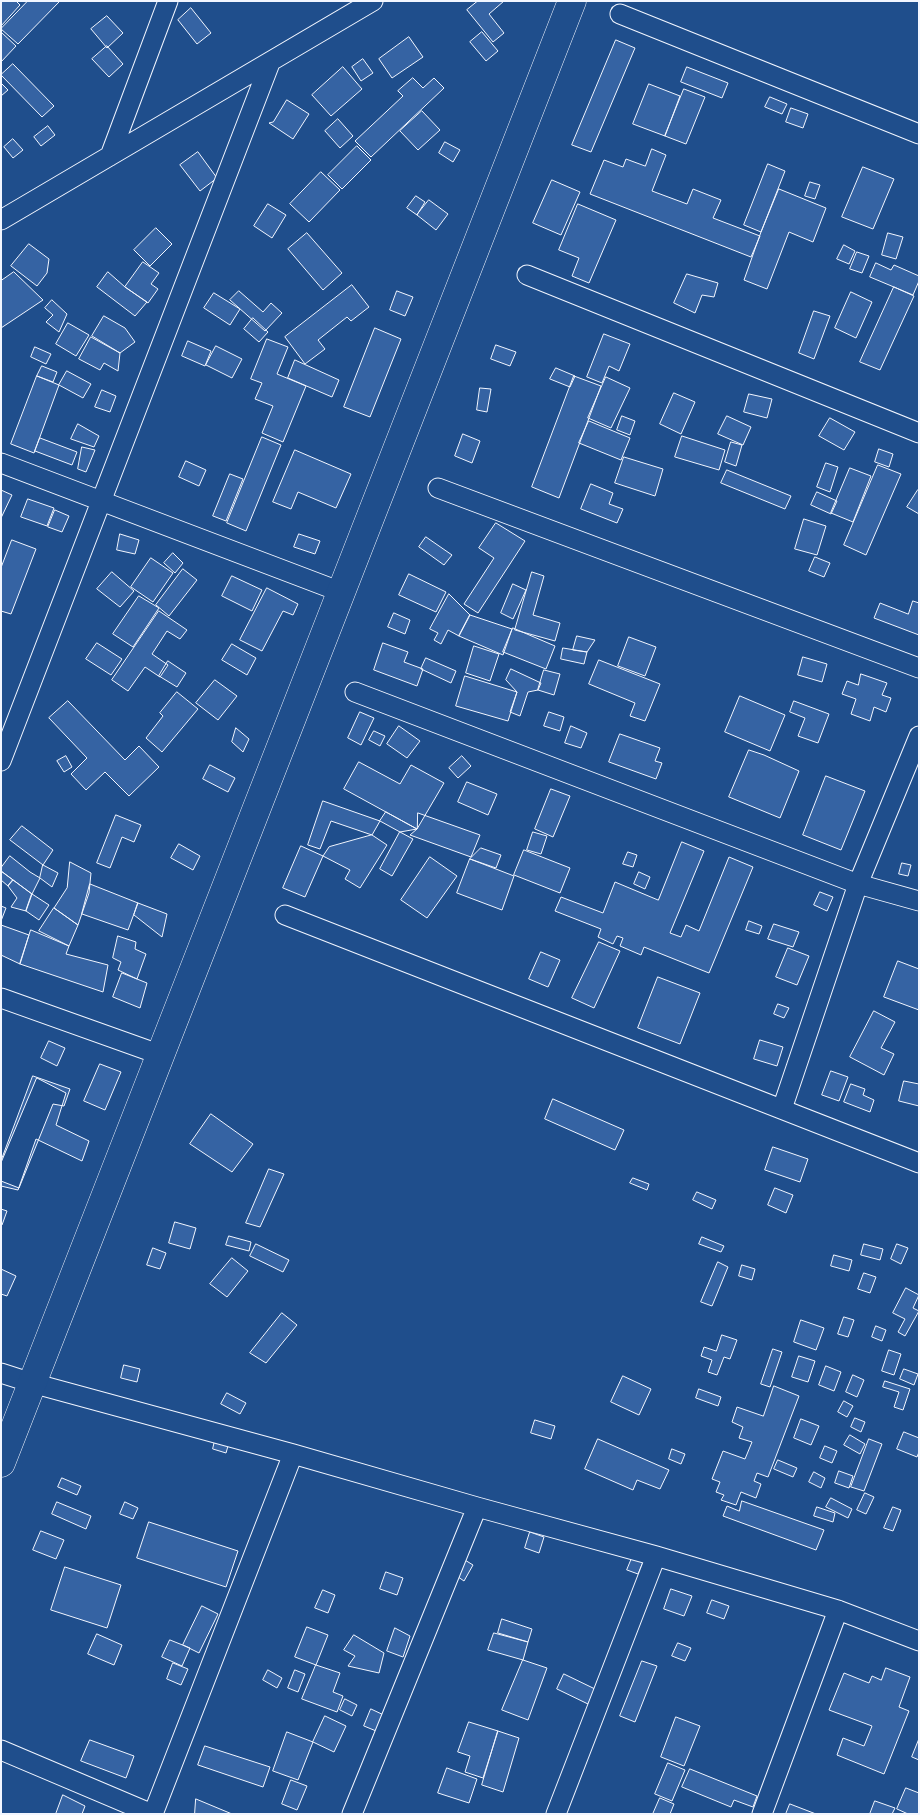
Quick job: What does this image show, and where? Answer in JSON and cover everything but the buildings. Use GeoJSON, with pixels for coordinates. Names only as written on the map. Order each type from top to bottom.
{"type":"FeatureCollection","features":[{"type":"Feature","properties":{"kind":"street"},"geometry":{"type":"LineString","coordinates":[[110,156],[168,1]]}},
{"type":"Feature","properties":{"kind":"street"},"geometry":{"type":"LineString","coordinates":[[1,220],[270,64],[373,1]]}},
{"type":"Feature","properties":{"kind":"street"},"geometry":{"type":"LineString","coordinates":[[1,1463],[570,5]]}},
{"type":"Feature","properties":{"kind":"street"},"geometry":{"type":"LineString","coordinates":[[620,14],[919,134]]}},
{"type":"Feature","properties":{"kind":"street"},"geometry":{"type":"LineString","coordinates":[[1,761],[270,64]]}},
{"type":"Feature","properties":{"kind":"street"},"geometry":{"type":"LineString","coordinates":[[527,275],[919,433]]}},
{"type":"Feature","properties":{"kind":"street"},"geometry":{"type":"LineString","coordinates":[[1,462],[342,592]]}},
{"type":"Feature","properties":{"kind":"street"},"geometry":{"type":"LineString","coordinates":[[438,488],[919,668]]}},
{"type":"Feature","properties":{"kind":"street"},"geometry":{"type":"LineString","coordinates":[[355,692],[858,884],[919,901]]}},
{"type":"Feature","properties":{"kind":"street"},"geometry":{"type":"LineString","coordinates":[[782,1108],[858,884],[919,736]]}},
{"type":"Feature","properties":{"kind":"street"},"geometry":{"type":"LineString","coordinates":[[285,915],[919,1163]]}},
{"type":"Feature","properties":{"kind":"street"},"geometry":{"type":"LineString","coordinates":[[1,998],[160,1055]]}},
{"type":"Feature","properties":{"kind":"street"},"geometry":{"type":"LineString","coordinates":[[1,1373],[656,1556],[838,1610],[919,1641]]}},
{"type":"Feature","properties":{"kind":"street"},"geometry":{"type":"LineString","coordinates":[[1,1750],[152,1814],[293,1454]]}},
{"type":"Feature","properties":{"kind":"street"},"geometry":{"type":"LineString","coordinates":[[352,1814],[477,1507]]}},
{"type":"Feature","properties":{"kind":"street"},"geometry":{"type":"LineString","coordinates":[[556,1814],[656,1556]]}},
{"type":"Feature","properties":{"kind":"street"},"geometry":{"type":"LineString","coordinates":[[762,1814],[838,1610]]}}]}
